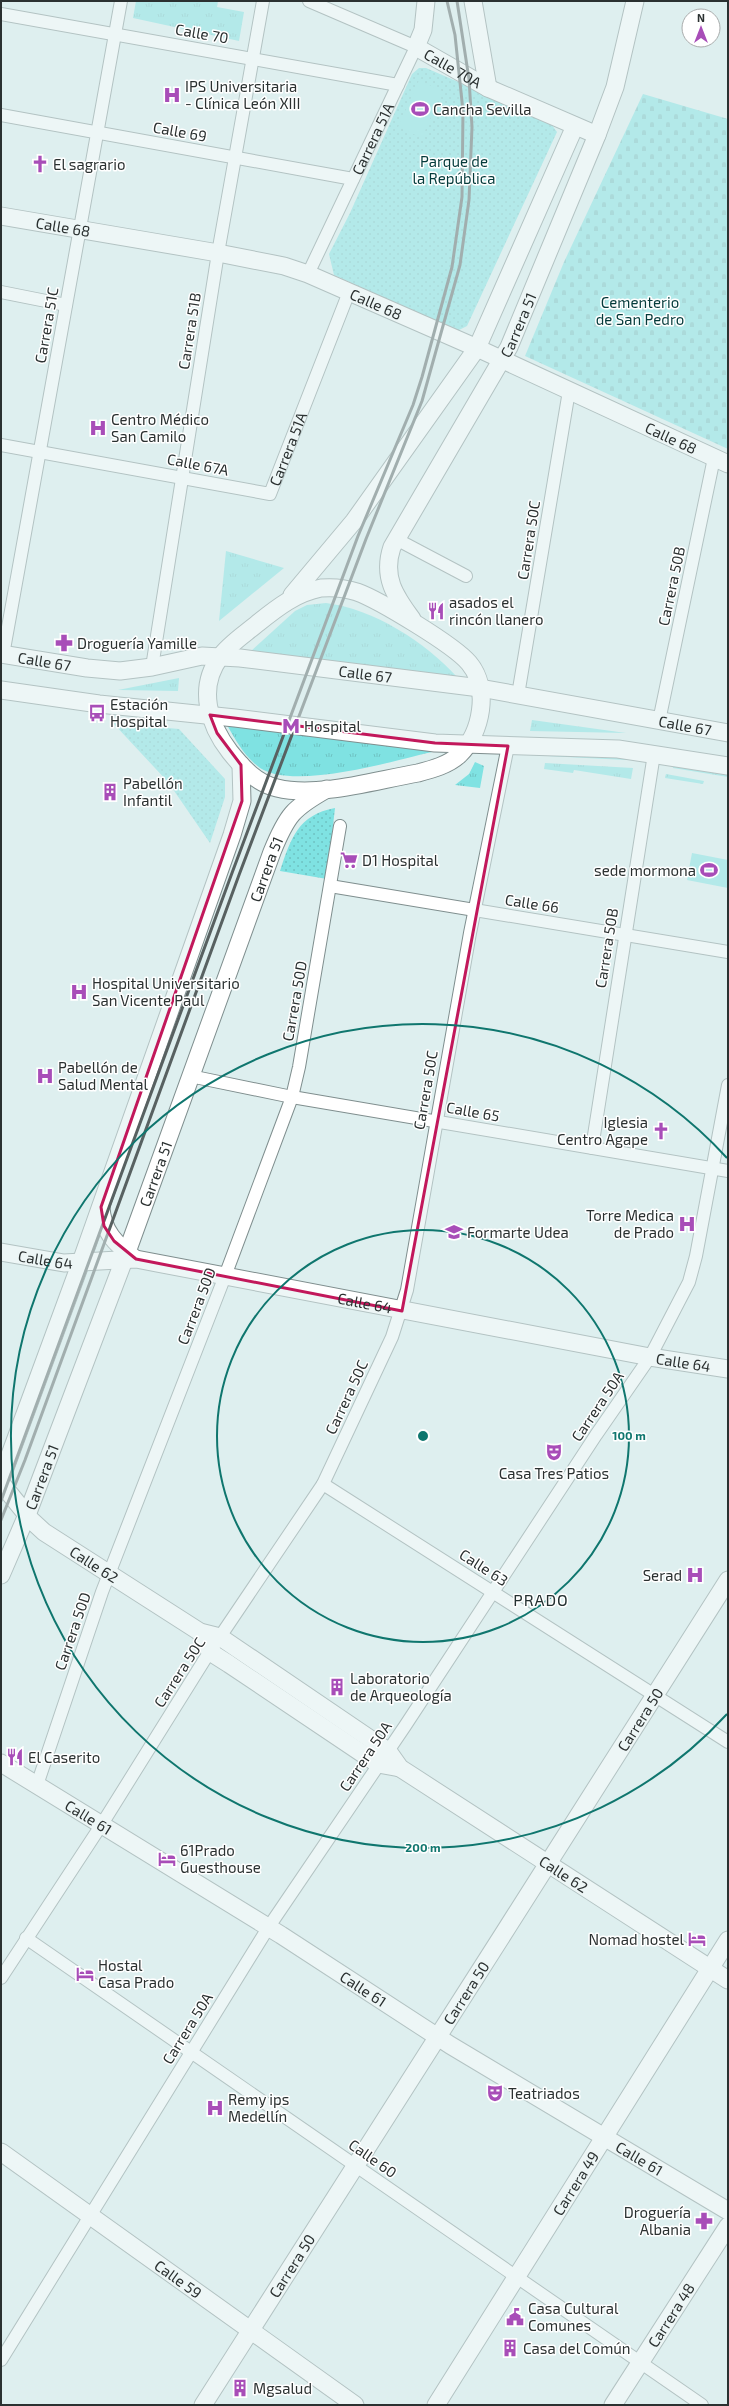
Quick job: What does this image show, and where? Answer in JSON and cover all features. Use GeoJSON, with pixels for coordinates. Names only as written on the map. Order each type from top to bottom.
{"type":"FeatureCollection","features":[{"type":"Feature","properties":{"kind":"main road","name":"Carrera 51A"},"geometry":{"type":"LineString","coordinates":[[416,47],[423,30],[426,1]]}},
{"type":"Feature","properties":{"kind":"main road"},"geometry":{"type":"LineString","coordinates":[[473,1],[488,88]]}},
{"type":"Feature","properties":{"kind":"main road","name":"Carrera 51"},"geometry":{"type":"LineString","coordinates":[[417,627],[397,598],[389,579],[389,555],[396,539],[502,360],[597,135],[615,87],[635,1]]}},
{"type":"Feature","properties":{"kind":"main road","name":"Calle 70A"},"geometry":{"type":"LineString","coordinates":[[416,47],[488,88],[597,135]]}},
{"type":"Feature","properties":{"kind":"main road","name":"Carrera 51"},"geometry":{"type":"LineString","coordinates":[[284,602],[303,584],[354,521],[477,348],[575,126]]}},
{"type":"Feature","properties":{"kind":"main road","name":"Calle 68"},"geometry":{"type":"LineString","coordinates":[[1,216],[284,266],[308,274],[477,348],[721,461]]}},
{"type":"Feature","properties":{"kind":"main road"},"geometry":{"type":"LineString","coordinates":[[343,589],[371,598],[417,627],[452,649],[469,663],[478,679],[480,688],[481,712],[475,732],[468,745],[459,755],[435,769],[328,789],[302,792],[276,788],[261,782],[241,765],[217,734],[210,715],[208,687],[212,670],[220,656],[284,602],[311,590],[343,589]]}},
{"type":"Feature","properties":{"kind":"main road","name":"Calle 67"},"geometry":{"type":"LineString","coordinates":[[2,654],[102,670],[152,667],[195,657],[220,656],[480,688],[728,733]]}},
{"type":"Feature","properties":{"kind":"main road"},"geometry":{"type":"LineString","coordinates":[[1,690],[99,704],[210,715],[468,745],[607,748],[728,766]]}},
{"type":"Feature","properties":{"kind":"main road"},"geometry":{"type":"LineString","coordinates":[[1,1479],[101,1207],[237,821],[243,791],[241,765]]}},
{"type":"Feature","properties":{"kind":"main road","name":"Carrera 51"},"geometry":{"type":"LineString","coordinates":[[1,1575],[27,1515],[129,1257],[190,1076],[282,828],[298,806],[328,789]]}},
{"type":"Feature","properties":{"kind":"main road"},"geometry":{"type":"LineString","coordinates":[[101,1207],[104,1226],[114,1241],[129,1257]]}},
{"type":"Feature","properties":{"kind":"main road","name":"Calle 64"},"geometry":{"type":"LineString","coordinates":[[1,1252],[51,1261],[81,1262],[129,1257],[402,1311],[650,1357],[728,1369]]}},
{"type":"Feature","properties":{"kind":"main road","name":"Calle 62"},"geometry":{"type":"LineString","coordinates":[[1,1483],[40,1529],[200,1632],[220,1637],[388,1750],[400,1768]]}},
{"type":"Feature","properties":{"kind":"main road","name":"Carrera 50"},"geometry":{"type":"LineString","coordinates":[[203,2405],[436,2036],[549,1864],[728,1580]]}},
{"type":"Feature","properties":{"kind":"main road","name":"Calle 62"},"geometry":{"type":"LineString","coordinates":[[200,1632],[210,1652],[378,1764],[400,1768],[728,1980]]}},
{"type":"Feature","properties":{"kind":"main road","name":"Calle 61"},"geometry":{"type":"LineString","coordinates":[[1,1763],[102,1824],[268,1928],[436,2036],[728,2211]]}},
{"type":"Feature","properties":{"kind":"main road","name":"Carrera 49"},"geometry":{"type":"LineString","coordinates":[[436,2405],[728,1940]]}},
{"type":"Feature","properties":{"kind":"main road","name":"Calle 59"},"geometry":{"type":"LineString","coordinates":[[1,2152],[355,2405]]}},
{"type":"Feature","properties":{"kind":"main road","name":"Carrera 48"},"geometry":{"type":"LineString","coordinates":[[613,2405],[728,2226]]}},
{"type":"Feature","properties":{"kind":"street","name":"Carrera 51C"},"geometry":{"type":"LineString","coordinates":[[2,654],[121,1]]}},
{"type":"Feature","properties":{"kind":"street","name":"Carrera 51B"},"geometry":{"type":"LineString","coordinates":[[152,667],[234,158],[263,1]]}},
{"type":"Feature","properties":{"kind":"street","name":"Calle 70A"},"geometry":{"type":"LineString","coordinates":[[309,1],[416,47]]}},
{"type":"Feature","properties":{"kind":"street","name":"Calle 70"},"geometry":{"type":"LineString","coordinates":[[1,14],[398,85]]}},
{"type":"Feature","properties":{"kind":"street","name":"Carrera 51A"},"geometry":{"type":"LineString","coordinates":[[308,274],[416,47]]}},
{"type":"Feature","properties":{"kind":"street","name":"Calle 69"},"geometry":{"type":"LineString","coordinates":[[1,115],[353,179]]}},
{"type":"Feature","properties":{"kind":"street"},"geometry":{"type":"LineString","coordinates":[[1,292],[66,305]]}},
{"type":"Feature","properties":{"kind":"street","name":"Carrera 51A"},"geometry":{"type":"LineString","coordinates":[[270,494],[349,292]]}},
{"type":"Feature","properties":{"kind":"street","name":"Carrera 50C"},"geometry":{"type":"LineString","coordinates":[[518,695],[569,390]]}},
{"type":"Feature","properties":{"kind":"street","name":"Calle 67A"},"geometry":{"type":"LineString","coordinates":[[1,445],[270,494]]}},
{"type":"Feature","properties":{"kind":"street","name":"Carrera 50B"},"geometry":{"type":"LineString","coordinates":[[659,721],[721,461]]}},
{"type":"Feature","properties":{"kind":"street"},"geometry":{"type":"LineString","coordinates":[[396,539],[466,576]]}},
{"type":"Feature","properties":{"kind":"street","name":"Carrera 50C"},"geometry":{"type":"LineString","coordinates":[[1,1978],[102,1824],[210,1652],[323,1484],[402,1311],[475,910],[508,746]]}},
{"type":"Feature","properties":{"kind":"street","name":"Carrera 50B"},"geometry":{"type":"LineString","coordinates":[[592,1148],[654,754]]}},
{"type":"Feature","properties":{"kind":"street","name":"Carrera 50D"},"geometry":{"type":"LineString","coordinates":[[37,1785],[109,1574],[225,1276],[292,1096],[299,1067],[340,826]]}},
{"type":"Feature","properties":{"kind":"street","name":"Calle 66"},"geometry":{"type":"LineString","coordinates":[[330,886],[728,952]]}},
{"type":"Feature","properties":{"kind":"street","name":"Calle 65"},"geometry":{"type":"LineString","coordinates":[[190,1076],[292,1096],[728,1171]]}},
{"type":"Feature","properties":{"kind":"street","name":"Carrera 50A"},"geometry":{"type":"LineString","coordinates":[[1,2360],[268,1928],[388,1750],[596,1435],[650,1357],[689,1282],[696,1256],[728,1085]]}},
{"type":"Feature","properties":{"kind":"street","name":"Calle 63"},"geometry":{"type":"LineString","coordinates":[[323,1484],[728,1742]]}},
{"type":"Feature","properties":{"kind":"street","name":"Calle 60"},"geometry":{"type":"LineString","coordinates":[[26,1938],[702,2405]]}},
{"type":"Feature","properties":{"kind":"highlighted area"},"geometry":{"type":"Polygon","coordinates":[[[210,715],[435,743],[508,746],[402,1311],[136,1259],[114,1241],[104,1226],[101,1207],[242,801],[241,765],[217,733],[210,715]]]}},
{"type":"Feature","properties":{"kind":"green space"},"geometry":{"type":"Polygon","coordinates":[[[136,1],[218,1],[217,7],[244,12],[239,41],[133,18],[136,1]]]}},
{"type":"Feature","properties":{"kind":"green space","name":"Parque de la República"},"geometry":{"type":"Polygon","coordinates":[[[419,68],[426,68],[549,121],[557,132],[467,326],[457,331],[334,275],[329,254],[350,213],[412,74],[419,68]]]}},
{"type":"Feature","properties":{"kind":"green space","name":"Cancha Sevilla"},"geometry":{"type":"Polygon","coordinates":[[[419,80],[442,91],[422,138],[398,127],[419,80]]]}},
{"type":"Feature","properties":{"kind":"green space","name":"Cementerio de San Pedro"},"geometry":{"type":"Polygon","coordinates":[[[643,94],[728,119],[728,449],[525,356],[564,262],[643,94]]]}},
{"type":"Feature","properties":{"kind":"green space"},"geometry":{"type":"Polygon","coordinates":[[[226,551],[284,568],[219,621],[226,551]]]}},
{"type":"Feature","properties":{"kind":"green space"},"geometry":{"type":"Polygon","coordinates":[[[326,603],[344,606],[362,612],[398,629],[430,652],[457,677],[251,651],[295,611],[307,605],[326,603]]]}},
{"type":"Feature","properties":{"kind":"green space"},"geometry":{"type":"Polygon","coordinates":[[[179,678],[178,691],[118,690],[179,678]]]}},
{"type":"Feature","properties":{"kind":"green space"},"geometry":{"type":"Polygon","coordinates":[[[532,720],[626,733],[530,731],[532,720]]]}},
{"type":"Feature","properties":{"kind":"green space"},"geometry":{"type":"Polygon","coordinates":[[[113,723],[179,729],[225,779],[225,797],[210,843],[168,782],[113,723]]]}},
{"type":"Feature","properties":{"kind":"green space"},"geometry":{"type":"Polygon","coordinates":[[[227,725],[436,751],[346,772],[297,776],[276,774],[260,768],[245,754],[227,725]]]}},
{"type":"Feature","properties":{"kind":"green space"},"geometry":{"type":"Polygon","coordinates":[[[547,754],[626,757],[626,760],[547,756],[547,754]]]}},
{"type":"Feature","properties":{"kind":"green space"},"geometry":{"type":"Polygon","coordinates":[[[475,762],[484,766],[480,788],[455,785],[469,774],[475,762]]]}},
{"type":"Feature","properties":{"kind":"green space"},"geometry":{"type":"Polygon","coordinates":[[[545,763],[633,768],[631,779],[574,770],[573,773],[544,769],[545,763]]]}},
{"type":"Feature","properties":{"kind":"green space"},"geometry":{"type":"Polygon","coordinates":[[[673,765],[728,774],[728,777],[673,768],[673,765]]]}},
{"type":"Feature","properties":{"kind":"green space"},"geometry":{"type":"Polygon","coordinates":[[[666,774],[704,781],[703,784],[665,778],[666,774]]]}},
{"type":"Feature","properties":{"kind":"green space"},"geometry":{"type":"Polygon","coordinates":[[[335,808],[327,879],[280,871],[292,838],[304,822],[322,811],[335,808]]]}},
{"type":"Feature","properties":{"kind":"green space","name":"sede mormona"},"geometry":{"type":"Polygon","coordinates":[[[692,853],[728,860],[728,888],[687,880],[692,853]]]}},
{"type":"Feature","properties":{"kind":"railway"},"geometry":{"type":"LineString","coordinates":[[1,1501],[232,873],[358,536],[413,405],[422,377],[452,267],[462,197],[463,111],[455,35],[447,1]]}},
{"type":"Feature","properties":{"kind":"railway"},"geometry":{"type":"LineString","coordinates":[[1,1520],[25,1460],[239,875],[366,539],[422,401],[460,265],[469,200],[472,127],[469,79],[457,1]]}},
{"type":"Feature","properties":{"kind":"place","name":"IPS Universitaria - Clínica León XIII"},"geometry":{"type":"Point","coordinates":[172,95]}},
{"type":"Feature","properties":{"kind":"place","name":"Cancha Sevilla"},"geometry":{"type":"Point","coordinates":[420,109]}},
{"type":"Feature","properties":{"kind":"place","name":"El sagrario"},"geometry":{"type":"Point","coordinates":[40,164]}},
{"type":"Feature","properties":{"kind":"place","name":"Centro Médico San Camilo"},"geometry":{"type":"Point","coordinates":[98,428]}},
{"type":"Feature","properties":{"kind":"place","name":"asados el rincón llanero"},"geometry":{"type":"Point","coordinates":[436,611]}},
{"type":"Feature","properties":{"kind":"place","name":"Droguería Yamille"},"geometry":{"type":"Point","coordinates":[64,643]}},
{"type":"Feature","properties":{"kind":"place","name":"Estación Hospital"},"geometry":{"type":"Point","coordinates":[97,713]}},
{"type":"Feature","properties":{"kind":"place","name":"Hospital"},"geometry":{"type":"Point","coordinates":[291,726]}},
{"type":"Feature","properties":{"kind":"place","name":"Pabellón Infantil"},"geometry":{"type":"Point","coordinates":[110,792]}},
{"type":"Feature","properties":{"kind":"place","name":"D1 Hospital"},"geometry":{"type":"Point","coordinates":[349,860]}},
{"type":"Feature","properties":{"kind":"place","name":"sede mormona"},"geometry":{"type":"Point","coordinates":[709,870]}},
{"type":"Feature","properties":{"kind":"place","name":"Hospital Universitario San Vicente Paul"},"geometry":{"type":"Point","coordinates":[79,992]}},
{"type":"Feature","properties":{"kind":"place","name":"Pabellón de Salud Mental"},"geometry":{"type":"Point","coordinates":[45,1076]}},
{"type":"Feature","properties":{"kind":"place","name":"Iglesia Centro Agape"},"geometry":{"type":"Point","coordinates":[661,1131]}},
{"type":"Feature","properties":{"kind":"place","name":"Torre Medica de Prado"},"geometry":{"type":"Point","coordinates":[687,1224]}},
{"type":"Feature","properties":{"kind":"place","name":"Formarte Udea"},"geometry":{"type":"Point","coordinates":[454,1232]}},
{"type":"Feature","properties":{"kind":"place","name":"Casa Tres Patios"},"geometry":{"type":"Point","coordinates":[554,1452]}},
{"type":"Feature","properties":{"kind":"place","name":"Serad"},"geometry":{"type":"Point","coordinates":[695,1575]}},
{"type":"Feature","properties":{"kind":"place","name":"Laboratorio de Arqueología"},"geometry":{"type":"Point","coordinates":[337,1687]}},
{"type":"Feature","properties":{"kind":"place","name":"El Caserito"},"geometry":{"type":"Point","coordinates":[15,1757]}},
{"type":"Feature","properties":{"kind":"place","name":"61Prado Guesthouse"},"geometry":{"type":"Point","coordinates":[167,1859]}},
{"type":"Feature","properties":{"kind":"place","name":"Nomad hostel"},"geometry":{"type":"Point","coordinates":[697,1939]}},
{"type":"Feature","properties":{"kind":"place","name":"Hostal Casa Prado"},"geometry":{"type":"Point","coordinates":[85,1974]}},
{"type":"Feature","properties":{"kind":"place","name":"Teatriados"},"geometry":{"type":"Point","coordinates":[495,2093]}},
{"type":"Feature","properties":{"kind":"place","name":"Remy ips Medellín"},"geometry":{"type":"Point","coordinates":[215,2108]}},
{"type":"Feature","properties":{"kind":"place","name":"Droguería Albania"},"geometry":{"type":"Point","coordinates":[704,2221]}},
{"type":"Feature","properties":{"kind":"place","name":"Casa Cultural Comunes"},"geometry":{"type":"Point","coordinates":[515,2317]}},
{"type":"Feature","properties":{"kind":"place","name":"Casa del Común"},"geometry":{"type":"Point","coordinates":[510,2348]}},
{"type":"Feature","properties":{"kind":"place","name":"Mgsalud"},"geometry":{"type":"Point","coordinates":[240,2388]}},
{"type":"Feature","properties":{"kind":"district","name":"PRADO"},"geometry":{"type":"Point","coordinates":[541,1599]}}]}
